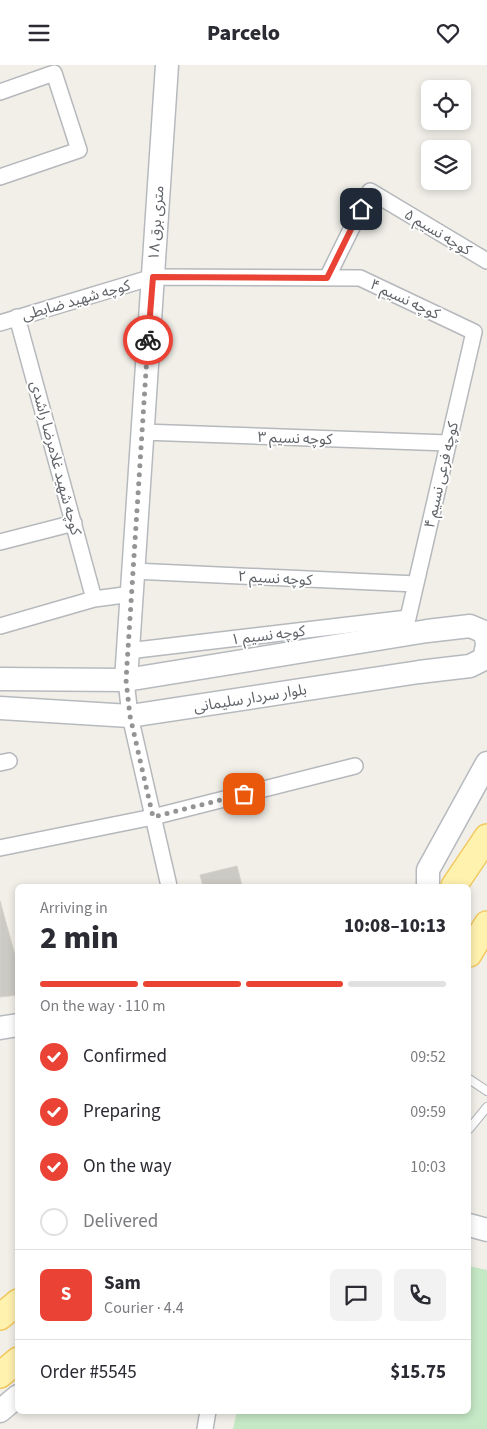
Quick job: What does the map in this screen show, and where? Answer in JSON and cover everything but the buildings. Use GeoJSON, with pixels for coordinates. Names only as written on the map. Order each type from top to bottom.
{"type":"FeatureCollection","features":[{"type":"Feature","properties":{"kind":"main road","name":"۱۸ متری برق"},"geometry":{"type":"LineString","coordinates":[[126,680],[167,65]]}},
{"type":"Feature","properties":{"kind":"main road","name":"بلوار سردار سلیمانی"},"geometry":{"type":"LineString","coordinates":[[0,679],[126,680],[427,631],[470,626],[484,632],[487,644],[484,659],[470,666],[130,716],[0,709]]}},
{"type":"Feature","properties":{"kind":"main road"},"geometry":{"type":"LineString","coordinates":[[428,884],[428,870],[487,763]]}},
{"type":"Feature","properties":{"kind":"main road"},"geometry":{"type":"LineString","coordinates":[[455,884],[487,837]]}},
{"type":"Feature","properties":{"kind":"main road"},"geometry":{"type":"LineString","coordinates":[[471,951],[487,924]]}},
{"type":"Feature","properties":{"kind":"main road"},"geometry":{"type":"LineString","coordinates":[[0,1029],[15,1026]]}},
{"type":"Feature","properties":{"kind":"main road"},"geometry":{"type":"LineString","coordinates":[[471,1225],[487,1229]]}},
{"type":"Feature","properties":{"kind":"main road"},"geometry":{"type":"LineString","coordinates":[[0,1375],[15,1362]]}},
{"type":"Feature","properties":{"kind":"main road"},"geometry":{"type":"LineString","coordinates":[[0,1411],[15,1398]]}},
{"type":"Feature","properties":{"kind":"street"},"geometry":{"type":"LineString","coordinates":[[0,92],[54,73],[79,150],[0,177]]}},
{"type":"Feature","properties":{"kind":"street","name":"کوچه نسیم ۵"},"geometry":{"type":"LineString","coordinates":[[327,278],[370,191],[487,261]]}},
{"type":"Feature","properties":{"kind":"street","name":"کوچه نسیم ۴"},"geometry":{"type":"LineString","coordinates":[[153,277],[360,278],[474,333]]}},
{"type":"Feature","properties":{"kind":"street","name":"کوچه شهید ضابطی"},"geometry":{"type":"LineString","coordinates":[[0,323],[153,277]]}},
{"type":"Feature","properties":{"kind":"street","name":"کوچه شهید غلامرضا راشدی"},"geometry":{"type":"LineString","coordinates":[[17,317],[94,599]]}},
{"type":"Feature","properties":{"kind":"street","name":"کوچه فرعی نسیم ۴"},"geometry":{"type":"LineString","coordinates":[[408,618],[474,333]]}},
{"type":"Feature","properties":{"kind":"street","name":"کوچه نسیم ۳"},"geometry":{"type":"LineString","coordinates":[[142,432],[448,443]]}},
{"type":"Feature","properties":{"kind":"street"},"geometry":{"type":"LineString","coordinates":[[0,542],[74,523]]}},
{"type":"Feature","properties":{"kind":"street","name":"کوچه نسیم ۲"},"geometry":{"type":"LineString","coordinates":[[133,571],[416,584]]}},
{"type":"Feature","properties":{"kind":"street"},"geometry":{"type":"LineString","coordinates":[[0,625],[94,599],[132,594]]}},
{"type":"Feature","properties":{"kind":"street","name":"کوچه نسیم ۱"},"geometry":{"type":"LineString","coordinates":[[128,651],[408,618]]}},
{"type":"Feature","properties":{"kind":"street"},"geometry":{"type":"LineString","coordinates":[[126,680],[130,716],[169,884]]}},
{"type":"Feature","properties":{"kind":"street"},"geometry":{"type":"LineString","coordinates":[[0,848],[153,817],[355,766]]}},
{"type":"Feature","properties":{"kind":"street"},"geometry":{"type":"LineString","coordinates":[[205,1429],[208,1414]]}},
{"type":"Feature","properties":{"kind":"lane"},"geometry":{"type":"LineString","coordinates":[[471,1080],[487,1091]]}},
{"type":"Feature","properties":{"kind":"lane"},"geometry":{"type":"LineString","coordinates":[[471,1127],[487,1107]]}},
{"type":"Feature","properties":{"kind":"green space"},"geometry":{"type":"Polygon","coordinates":[[[471,1266],[487,1270],[487,1429],[233,1429],[236,1414],[471,1414],[471,1266]]]}},
{"type":"Feature","properties":{"kind":"way so far"},"geometry":{"type":"LineString","coordinates":[[148,340],[126,680],[130,716],[153,817],[244,794]]}},
{"type":"Feature","properties":{"kind":"route"},"geometry":{"type":"LineString","coordinates":[[148,340],[153,277],[327,278],[361,209]]}}]}
